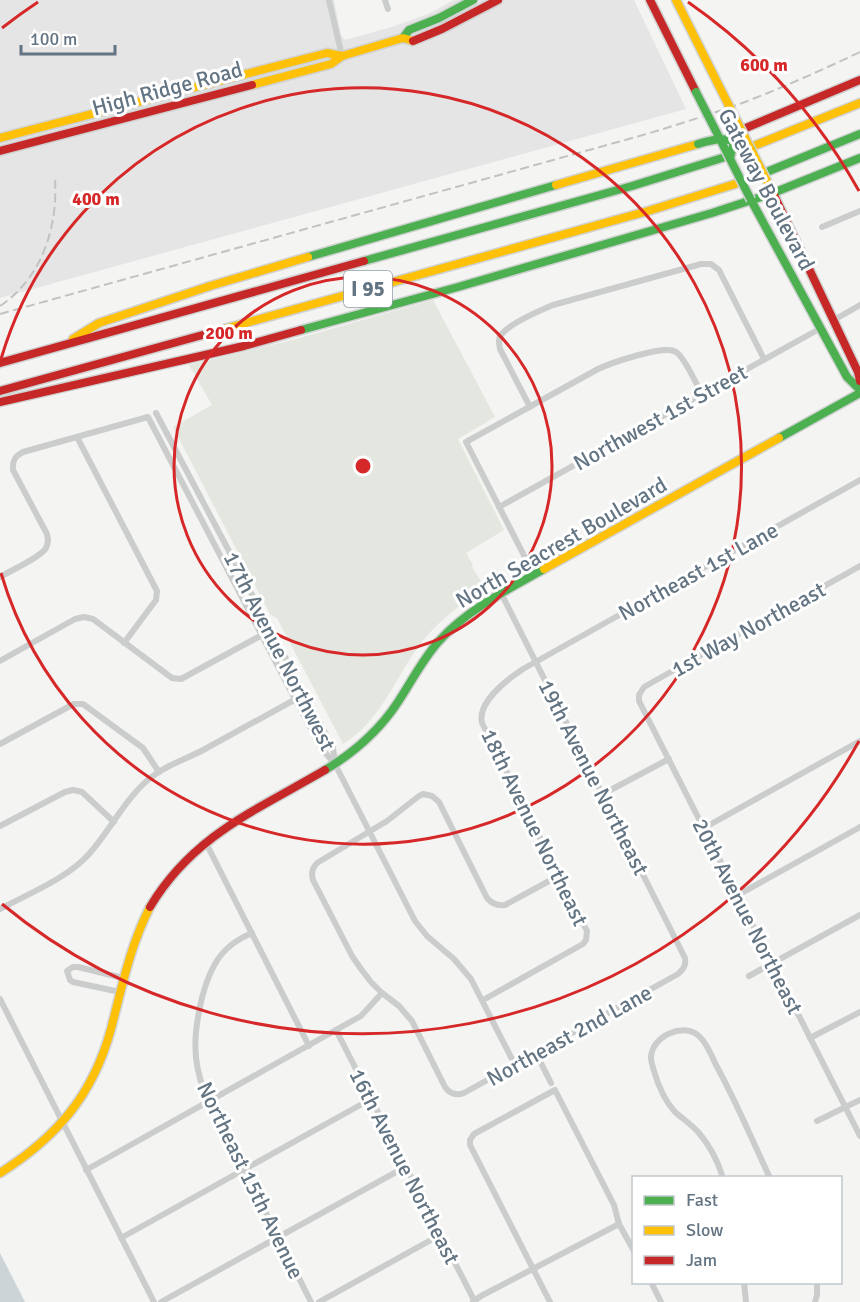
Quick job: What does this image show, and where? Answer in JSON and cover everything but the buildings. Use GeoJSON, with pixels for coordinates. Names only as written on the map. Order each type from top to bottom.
{"type":"FeatureCollection","features":[{"type":"Feature","properties":{"kind":"main road","name":"High Ridge Road"},"geometry":{"type":"LineString","coordinates":[[403,38],[409,30],[473,0]]}},
{"type":"Feature","properties":{"kind":"main road","name":"High Ridge Road"},"geometry":{"type":"LineString","coordinates":[[0,151],[331,64],[342,56],[403,38],[412,41],[442,29],[498,0]]}},
{"type":"Feature","properties":{"kind":"main road","name":"Gateway Boulevard"},"geometry":{"type":"LineString","coordinates":[[650,0],[719,138],[726,158],[848,377],[860,392]]}},
{"type":"Feature","properties":{"kind":"main road","name":"Gateway Boulevard"},"geometry":{"type":"LineString","coordinates":[[676,0],[718,84],[754,147],[773,193],[858,372],[860,381]]}},
{"type":"Feature","properties":{"kind":"main road","name":"High Ridge Road"},"geometry":{"type":"LineString","coordinates":[[0,138],[327,53],[342,56]]}},
{"type":"Feature","properties":{"kind":"main road"},"geometry":{"type":"LineString","coordinates":[[726,158],[738,133],[744,128],[860,80]]}},
{"type":"Feature","properties":{"kind":"main road"},"geometry":{"type":"LineString","coordinates":[[63,346],[99,323],[210,286],[719,138],[728,138],[754,147],[860,103]]}},
{"type":"Feature","properties":{"kind":"main road"},"geometry":{"type":"LineString","coordinates":[[769,171],[860,134]]}},
{"type":"Feature","properties":{"kind":"main road","name":"I 95"},"geometry":{"type":"LineString","coordinates":[[0,363],[726,158]]}},
{"type":"Feature","properties":{"kind":"main road"},"geometry":{"type":"LineString","coordinates":[[0,402],[180,362],[279,337],[657,230],[773,193],[860,158]]}},
{"type":"Feature","properties":{"kind":"main road","name":"I 95"},"geometry":{"type":"LineString","coordinates":[[0,391],[637,214],[735,184]]}},
{"type":"Feature","properties":{"kind":"main road","name":"North Seacrest Boulevard"},"geometry":{"type":"LineString","coordinates":[[0,1173],[38,1148],[63,1123],[81,1099],[98,1067],[111,1032],[133,941],[151,903],[175,870],[205,841],[235,820],[335,764],[360,746],[385,721],[426,657],[446,633],[473,610],[860,392]]}},
{"type":"Feature","properties":{"kind":"street"},"geometry":{"type":"LineString","coordinates":[[329,0],[342,56]]}},
{"type":"Feature","properties":{"kind":"street"},"geometry":{"type":"LineString","coordinates":[[385,0],[388,9]]}},
{"type":"Feature","properties":{"kind":"street"},"geometry":{"type":"LineString","coordinates":[[473,0],[478,11]]}},
{"type":"Feature","properties":{"kind":"street"},"geometry":{"type":"LineString","coordinates":[[247,74],[250,84]]}},
{"type":"Feature","properties":{"kind":"street"},"geometry":{"type":"LineString","coordinates":[[55,124],[58,135]]}},
{"type":"Feature","properties":{"kind":"street"},"geometry":{"type":"LineString","coordinates":[[822,227],[860,211]]}},
{"type":"Feature","properties":{"kind":"street"},"geometry":{"type":"LineString","coordinates":[[530,407],[500,349],[499,340],[504,332],[553,305],[701,264],[711,264],[719,270],[764,359]]}},
{"type":"Feature","properties":{"kind":"street"},"geometry":{"type":"LineString","coordinates":[[834,320],[860,305]]}},
{"type":"Feature","properties":{"kind":"street","name":"Northwest 1st Street"},"geometry":{"type":"LineString","coordinates":[[499,507],[821,328]]}},
{"type":"Feature","properties":{"kind":"street"},"geometry":{"type":"LineString","coordinates":[[534,575],[466,442],[605,366],[665,350],[670,349],[678,354],[701,393]]}},
{"type":"Feature","properties":{"kind":"street","name":"17th Avenue Northwest"},"geometry":{"type":"LineString","coordinates":[[156,413],[305,693],[333,748],[335,764]]}},
{"type":"Feature","properties":{"kind":"street","name":"17th Avenue Northwest"},"geometry":{"type":"LineString","coordinates":[[77,437],[148,417],[295,699],[322,749],[335,764]]}},
{"type":"Feature","properties":{"kind":"street"},"geometry":{"type":"LineString","coordinates":[[0,577],[40,554],[48,543],[47,534],[13,470],[13,461],[23,452],[77,437],[157,591],[156,600],[124,643]]}},
{"type":"Feature","properties":{"kind":"street","name":"Northeast 1st Lane"},"geometry":{"type":"LineString","coordinates":[[481,718],[483,709],[499,689],[510,678],[535,661],[860,480]]}},
{"type":"Feature","properties":{"kind":"street","name":"1st Way Northeast"},"geometry":{"type":"LineString","coordinates":[[639,695],[644,687],[860,566]]}},
{"type":"Feature","properties":{"kind":"street","name":"19th Avenue Northeast"},"geometry":{"type":"LineString","coordinates":[[501,593],[686,962]]}},
{"type":"Feature","properties":{"kind":"street"},"geometry":{"type":"LineString","coordinates":[[0,661],[80,617],[93,619],[172,678],[181,679],[262,635]]}},
{"type":"Feature","properties":{"kind":"street"},"geometry":{"type":"LineString","coordinates":[[0,909],[78,865],[89,855],[139,788],[159,772],[305,693]]}},
{"type":"Feature","properties":{"kind":"street","name":"20th Avenue Northeast"},"geometry":{"type":"LineString","coordinates":[[639,695],[639,701],[860,1136]]}},
{"type":"Feature","properties":{"kind":"street"},"geometry":{"type":"LineString","coordinates":[[0,744],[78,703],[87,706],[143,748],[159,772]]}},
{"type":"Feature","properties":{"kind":"street","name":"18th Avenue Northeast"},"geometry":{"type":"LineString","coordinates":[[481,718],[586,927],[587,936],[583,944],[483,1000]]}},
{"type":"Feature","properties":{"kind":"street"},"geometry":{"type":"LineString","coordinates":[[704,828],[860,741]]}},
{"type":"Feature","properties":{"kind":"street"},"geometry":{"type":"LineString","coordinates":[[603,794],[669,759]]}},
{"type":"Feature","properties":{"kind":"street"},"geometry":{"type":"LineString","coordinates":[[335,764],[420,929],[461,967],[471,980],[516,1065]]}},
{"type":"Feature","properties":{"kind":"street"},"geometry":{"type":"LineString","coordinates":[[0,826],[73,790],[82,792],[114,822]]}},
{"type":"Feature","properties":{"kind":"street"},"geometry":{"type":"LineString","coordinates":[[86,1170],[365,1013],[382,993],[352,956],[314,880],[312,871],[316,863],[387,821],[419,796],[423,794],[432,796],[439,802],[487,898],[494,904],[506,905],[560,875]]}},
{"type":"Feature","properties":{"kind":"street"},"geometry":{"type":"LineString","coordinates":[[738,895],[860,827]]}},
{"type":"Feature","properties":{"kind":"street"},"geometry":{"type":"LineString","coordinates":[[205,841],[309,1046]]}},
{"type":"Feature","properties":{"kind":"street"},"geometry":{"type":"LineString","coordinates":[[749,976],[860,915]]}},
{"type":"Feature","properties":{"kind":"street","name":"Northeast 15th Avenue"},"geometry":{"type":"LineString","coordinates":[[252,933],[221,954],[210,972],[196,1023],[195,1052],[201,1081],[210,1101],[311,1302]]}},
{"type":"Feature","properties":{"kind":"street","name":"Northeast 2nd Lane"},"geometry":{"type":"LineString","coordinates":[[382,993],[399,1006],[412,1021],[447,1091],[455,1095],[464,1093],[516,1065],[678,974],[686,962]]}},
{"type":"Feature","properties":{"kind":"street"},"geometry":{"type":"LineString","coordinates":[[120,992],[73,982],[67,971],[78,967],[123,978]]}},
{"type":"Feature","properties":{"kind":"street"},"geometry":{"type":"LineString","coordinates":[[0,999],[154,1302]]}},
{"type":"Feature","properties":{"kind":"street"},"geometry":{"type":"LineString","coordinates":[[810,1038],[860,1012]]}},
{"type":"Feature","properties":{"kind":"street","name":"16th Avenue Northeast"},"geometry":{"type":"LineString","coordinates":[[336,1030],[474,1302]]}},
{"type":"Feature","properties":{"kind":"street"},"geometry":{"type":"LineString","coordinates":[[722,1176],[710,1147],[696,1130],[675,1112],[654,1072],[651,1058],[654,1049],[663,1037],[672,1032],[687,1031],[700,1036],[730,1089],[769,1176]]}},
{"type":"Feature","properties":{"kind":"street"},"geometry":{"type":"LineString","coordinates":[[536,1053],[551,1083]]}},
{"type":"Feature","properties":{"kind":"street"},"geometry":{"type":"LineString","coordinates":[[550,1302],[470,1145],[474,1134],[555,1090],[614,1204],[619,1224],[632,1249]]}},
{"type":"Feature","properties":{"kind":"street"},"geometry":{"type":"LineString","coordinates":[[121,1238],[371,1099]]}},
{"type":"Feature","properties":{"kind":"street"},"geometry":{"type":"LineString","coordinates":[[818,1121],[860,1100]]}},
{"type":"Feature","properties":{"kind":"street"},"geometry":{"type":"LineString","coordinates":[[161,1302],[405,1167]]}},
{"type":"Feature","properties":{"kind":"street"},"geometry":{"type":"LineString","coordinates":[[474,1302],[481,1296],[619,1224]]}},
{"type":"Feature","properties":{"kind":"street"},"geometry":{"type":"LineString","coordinates":[[319,1302],[440,1235]]}},
{"type":"Feature","properties":{"kind":"street"},"geometry":{"type":"LineString","coordinates":[[652,1284],[661,1302]]}},
{"type":"Feature","properties":{"kind":"street"},"geometry":{"type":"LineString","coordinates":[[744,1284],[746,1302]]}},
{"type":"Feature","properties":{"kind":"street"},"geometry":{"type":"LineString","coordinates":[[815,1302],[817,1284]]}},
{"type":"Feature","properties":{"kind":"shaded area"},"geometry":{"type":"Polygon","coordinates":[[[0,0],[334,0],[341,35],[345,40],[428,14],[454,0],[634,0],[686,109],[0,298],[0,0]]]}},
{"type":"Feature","properties":{"kind":"shaded area"},"geometry":{"type":"Polygon","coordinates":[[[433,300],[495,417],[458,439],[504,530],[466,553],[485,588],[439,623],[416,650],[376,713],[356,735],[343,744],[277,618],[270,614],[173,427],[212,405],[189,365],[296,339],[433,300]]]}},
{"type":"Feature","properties":{"kind":"shaded area"},"geometry":{"type":"Polygon","coordinates":[[[0,1253],[25,1302],[0,1302],[0,1253]]]}},
{"type":"Feature","properties":{"kind":"tunnel"},"geometry":{"type":"LineString","coordinates":[[735,184],[769,171]]}},
{"type":"Feature","properties":{"kind":"railway"},"geometry":{"type":"LineString","coordinates":[[0,314],[656,131],[745,102],[860,52]]}},
{"type":"Feature","properties":{"kind":"railway"},"geometry":{"type":"LineString","coordinates":[[0,306],[27,281],[44,250],[54,215],[55,179]]}},
{"type":"Feature","properties":{"kind":"traffic: fast"},"geometry":{"type":"LineString","coordinates":[[403,38],[409,30],[439,18],[473,0]]}},
{"type":"Feature","properties":{"kind":"traffic: fast"},"geometry":{"type":"LineString","coordinates":[[696,92],[751,200]]}},
{"type":"Feature","properties":{"kind":"traffic: fast"},"geometry":{"type":"LineString","coordinates":[[730,158],[735,138],[741,130]]}},
{"type":"Feature","properties":{"kind":"traffic: fast"},"geometry":{"type":"LineString","coordinates":[[769,171],[860,134]]}},
{"type":"Feature","properties":{"kind":"traffic: fast"},"geometry":{"type":"LineString","coordinates":[[698,144],[725,139],[751,149]]}},
{"type":"Feature","properties":{"kind":"traffic: fast"},"geometry":{"type":"LineString","coordinates":[[364,261],[632,186],[722,158]]}},
{"type":"Feature","properties":{"kind":"traffic: fast"},"geometry":{"type":"LineString","coordinates":[[301,330],[712,213],[773,193],[860,158]]}},
{"type":"Feature","properties":{"kind":"traffic: fast"},"geometry":{"type":"LineString","coordinates":[[308,257],[556,185]]}},
{"type":"Feature","properties":{"kind":"traffic: fast"},"geometry":{"type":"LineString","coordinates":[[751,200],[847,377],[860,390]]}},
{"type":"Feature","properties":{"kind":"traffic: fast"},"geometry":{"type":"LineString","coordinates":[[779,438],[860,393]]}},
{"type":"Feature","properties":{"kind":"traffic: fast"},"geometry":{"type":"LineString","coordinates":[[325,770],[356,748],[383,722],[427,656],[450,630],[488,601],[544,569]]}},
{"type":"Feature","properties":{"kind":"traffic: slow"},"geometry":{"type":"LineString","coordinates":[[676,0],[718,84]]}},
{"type":"Feature","properties":{"kind":"traffic: slow"},"geometry":{"type":"LineString","coordinates":[[0,138],[327,53],[342,56],[403,38],[413,41]]}},
{"type":"Feature","properties":{"kind":"traffic: slow"},"geometry":{"type":"LineString","coordinates":[[252,85],[331,64],[342,56]]}},
{"type":"Feature","properties":{"kind":"traffic: slow"},"geometry":{"type":"LineString","coordinates":[[718,84],[773,193]]}},
{"type":"Feature","properties":{"kind":"traffic: slow"},"geometry":{"type":"LineString","coordinates":[[756,145],[860,103]]}},
{"type":"Feature","properties":{"kind":"traffic: slow"},"geometry":{"type":"LineString","coordinates":[[556,185],[698,144]]}},
{"type":"Feature","properties":{"kind":"traffic: slow"},"geometry":{"type":"LineString","coordinates":[[217,331],[648,211],[735,184]]}},
{"type":"Feature","properties":{"kind":"traffic: slow"},"geometry":{"type":"LineString","coordinates":[[73,339],[99,323],[210,286],[308,257]]}},
{"type":"Feature","properties":{"kind":"traffic: slow"},"geometry":{"type":"LineString","coordinates":[[544,569],[779,438]]}},
{"type":"Feature","properties":{"kind":"traffic: slow"},"geometry":{"type":"LineString","coordinates":[[0,1173],[39,1145],[70,1112],[83,1094],[103,1053],[132,952],[150,907]]}},
{"type":"Feature","properties":{"kind":"traffic: jam"},"geometry":{"type":"LineString","coordinates":[[413,41],[498,0]]}},
{"type":"Feature","properties":{"kind":"traffic: jam"},"geometry":{"type":"LineString","coordinates":[[650,0],[696,92]]}},
{"type":"Feature","properties":{"kind":"traffic: jam"},"geometry":{"type":"LineString","coordinates":[[741,130],[860,80]]}},
{"type":"Feature","properties":{"kind":"traffic: jam"},"geometry":{"type":"LineString","coordinates":[[0,151],[252,85]]}},
{"type":"Feature","properties":{"kind":"traffic: jam"},"geometry":{"type":"LineString","coordinates":[[773,193],[858,372],[860,381]]}},
{"type":"Feature","properties":{"kind":"traffic: jam"},"geometry":{"type":"LineString","coordinates":[[0,363],[364,261]]}},
{"type":"Feature","properties":{"kind":"traffic: jam"},"geometry":{"type":"LineString","coordinates":[[0,402],[244,346],[301,330]]}},
{"type":"Feature","properties":{"kind":"traffic: jam"},"geometry":{"type":"LineString","coordinates":[[0,391],[217,331]]}},
{"type":"Feature","properties":{"kind":"traffic: jam"},"geometry":{"type":"LineString","coordinates":[[150,907],[167,882],[206,843],[228,826],[325,770]]}}]}
